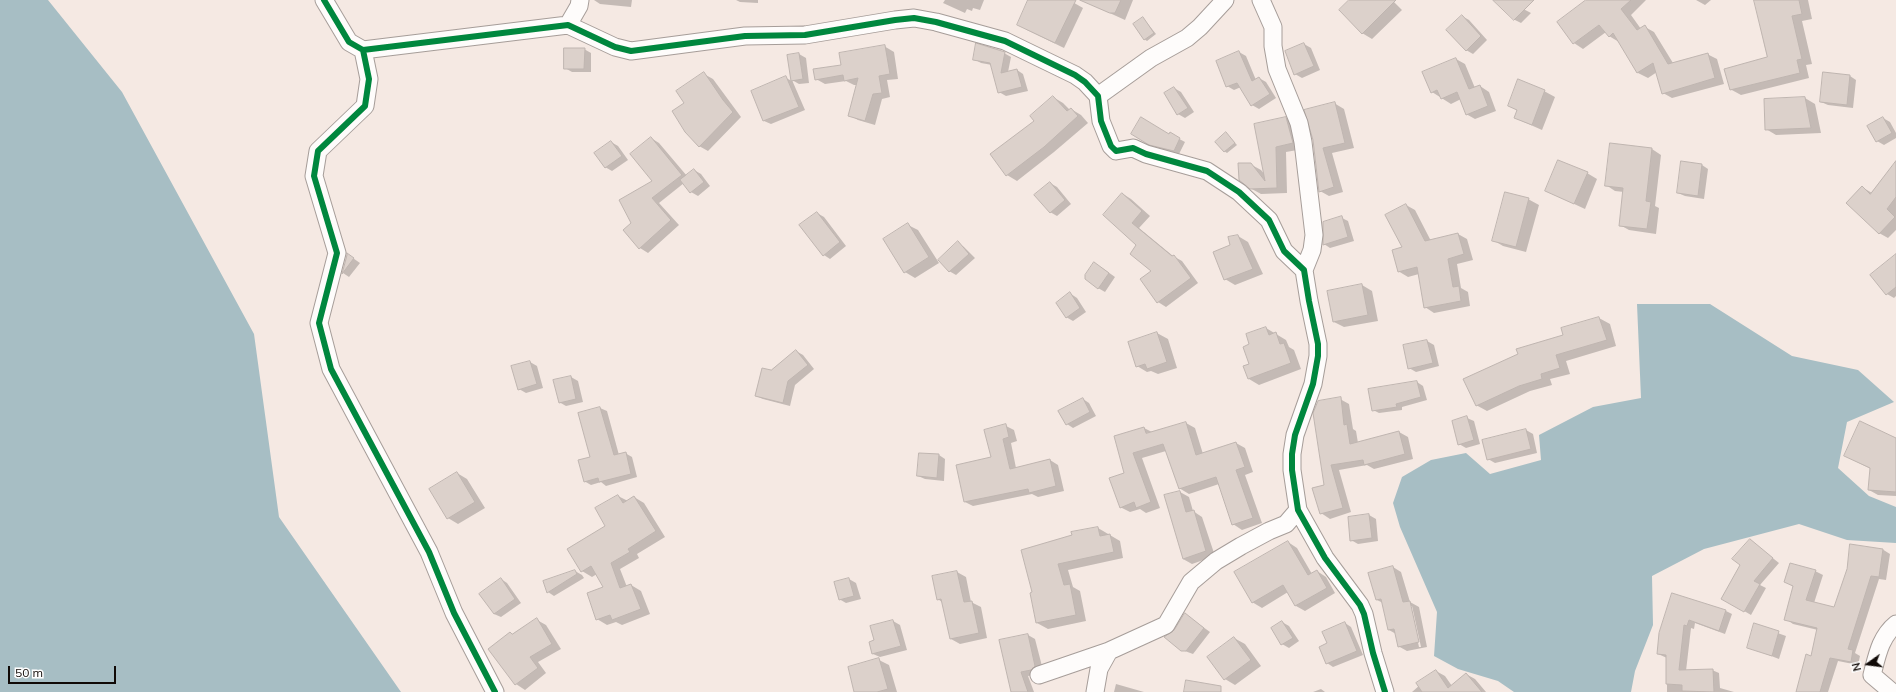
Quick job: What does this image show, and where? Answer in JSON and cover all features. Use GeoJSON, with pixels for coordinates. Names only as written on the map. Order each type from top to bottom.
{"type":"FeatureCollection","features":[{"type":"Feature","properties":{"kind":"street"},"geometry":{"type":"LineString","coordinates":[[324,0],[350,42],[363,50],[568,25],[615,47],[631,51],[745,36],[805,35],[914,18],[974,31],[1005,41],[1075,75],[1092,88],[1098,96],[1101,121],[1111,146],[1116,151],[1133,148],[1146,154],[1207,171],[1239,192],[1269,220],[1284,251],[1304,270]]}},
{"type":"Feature","properties":{"kind":"street"},"geometry":{"type":"LineString","coordinates":[[568,25],[579,6],[580,0]]}},
{"type":"Feature","properties":{"kind":"street"},"geometry":{"type":"LineString","coordinates":[[1098,96],[1151,58],[1187,38],[1200,27],[1225,0]]}},
{"type":"Feature","properties":{"kind":"street"},"geometry":{"type":"LineString","coordinates":[[1261,0],[1273,26],[1274,59],[1299,123],[1303,142],[1314,235],[1312,250],[1304,270],[1318,344],[1318,356],[1313,384],[1295,435],[1292,454],[1292,470],[1298,510],[1325,558],[1360,605],[1364,614],[1373,653],[1385,692]]}},
{"type":"Feature","properties":{"kind":"street"},"geometry":{"type":"LineString","coordinates":[[363,50],[369,79],[365,106],[318,151],[314,176],[338,253],[319,323],[331,368],[429,552],[454,613],[495,692]]}},
{"type":"Feature","properties":{"kind":"street"},"geometry":{"type":"LineString","coordinates":[[1039,675],[1109,651],[1166,625],[1191,582],[1216,561],[1269,530],[1286,524],[1298,510]]}},
{"type":"Feature","properties":{"kind":"street"},"geometry":{"type":"LineString","coordinates":[[1892,692],[1872,675],[1882,640],[1888,631],[1896,624]]}},
{"type":"Feature","properties":{"kind":"street"},"geometry":{"type":"LineString","coordinates":[[1095,692],[1099,669],[1109,651]]}},
{"type":"Feature","properties":{"kind":"water"},"geometry":{"type":"Polygon","coordinates":[[[0,0],[48,0],[122,92],[254,334],[279,517],[401,692],[0,692],[0,0]]]}},
{"type":"Feature","properties":{"kind":"water"},"geometry":{"type":"Polygon","coordinates":[[[1637,304],[1710,304],[1792,356],[1858,370],[1894,402],[1847,422],[1838,468],[1869,496],[1896,507],[1896,543],[1847,540],[1799,524],[1704,549],[1652,576],[1653,625],[1635,671],[1631,692],[1514,692],[1498,681],[1458,669],[1434,656],[1437,612],[1400,527],[1393,503],[1402,477],[1431,460],[1466,453],[1490,474],[1541,460],[1539,435],[1593,407],[1641,398],[1637,304]]]}},
{"type":"Feature","properties":{"kind":"building"},"geometry":{"type":"Polygon","coordinates":[[[1028,0],[1076,0],[1055,43],[1017,25],[1028,0]]]}},
{"type":"Feature","properties":{"kind":"building"},"geometry":{"type":"Polygon","coordinates":[[[1080,0],[1121,0],[1115,13],[1110,13],[1080,0]]]}},
{"type":"Feature","properties":{"kind":"building"},"geometry":{"type":"Polygon","coordinates":[[[1349,0],[1396,0],[1362,34],[1339,10],[1349,0]]]}},
{"type":"Feature","properties":{"kind":"building"},"geometry":{"type":"Polygon","coordinates":[[[1493,0],[1534,0],[1514,20],[1493,0]]]}},
{"type":"Feature","properties":{"kind":"building"},"geometry":{"type":"Polygon","coordinates":[[[1586,0],[1631,0],[1621,9],[1637,30],[1645,25],[1668,64],[1708,53],[1715,78],[1662,94],[1653,63],[1637,73],[1613,33],[1609,37],[1599,25],[1573,44],[1557,22],[1586,0]]]}},
{"type":"Feature","properties":{"kind":"building"},"geometry":{"type":"Polygon","coordinates":[[[1754,0],[1799,0],[1802,14],[1792,16],[1802,59],[1797,60],[1800,73],[1730,90],[1724,69],[1767,57],[1754,0]]]}},
{"type":"Feature","properties":{"kind":"building"},"geometry":{"type":"Polygon","coordinates":[[[1462,15],[1481,36],[1466,51],[1446,30],[1462,15]]]}},
{"type":"Feature","properties":{"kind":"building"},"geometry":{"type":"Polygon","coordinates":[[[1143,17],[1154,33],[1144,40],[1133,24],[1143,17]]]}},
{"type":"Feature","properties":{"kind":"building"},"geometry":{"type":"Polygon","coordinates":[[[976,43],[1005,52],[1001,73],[1017,69],[1022,87],[998,93],[990,63],[973,60],[976,43]]]}},
{"type":"Feature","properties":{"kind":"building"},"geometry":{"type":"Polygon","coordinates":[[[1304,43],[1314,66],[1294,75],[1285,51],[1304,43]]]}},
{"type":"Feature","properties":{"kind":"building"},"geometry":{"type":"Polygon","coordinates":[[[885,45],[890,74],[879,76],[882,93],[873,94],[865,121],[848,116],[858,78],[844,81],[843,75],[815,80],[813,69],[841,65],[839,53],[885,45]]]}},
{"type":"Feature","properties":{"kind":"building"},"geometry":{"type":"Polygon","coordinates":[[[564,48],[585,48],[584,69],[564,69],[564,48]]]}},
{"type":"Feature","properties":{"kind":"building"},"geometry":{"type":"Polygon","coordinates":[[[1239,51],[1252,81],[1259,77],[1270,94],[1251,106],[1237,83],[1226,87],[1216,61],[1239,51]]]}},
{"type":"Feature","properties":{"kind":"building"},"geometry":{"type":"Polygon","coordinates":[[[799,53],[803,79],[791,81],[787,55],[799,53]]]}},
{"type":"Feature","properties":{"kind":"building"},"geometry":{"type":"Polygon","coordinates":[[[1456,58],[1469,89],[1480,85],[1488,106],[1466,115],[1457,92],[1441,99],[1437,90],[1431,93],[1422,72],[1456,58]]]}},
{"type":"Feature","properties":{"kind":"building"},"geometry":{"type":"Polygon","coordinates":[[[704,72],[733,112],[699,147],[685,132],[672,111],[684,103],[676,91],[704,72]]]}},
{"type":"Feature","properties":{"kind":"building"},"geometry":{"type":"Polygon","coordinates":[[[1823,72],[1850,75],[1847,105],[1820,102],[1823,72]]]}},
{"type":"Feature","properties":{"kind":"building"},"geometry":{"type":"Polygon","coordinates":[[[786,76],[799,107],[763,121],[751,91],[786,76]]]}},
{"type":"Feature","properties":{"kind":"building"},"geometry":{"type":"Polygon","coordinates":[[[1518,79],[1545,90],[1532,125],[1514,118],[1517,110],[1508,106],[1518,79]]]}},
{"type":"Feature","properties":{"kind":"building"},"geometry":{"type":"Polygon","coordinates":[[[1174,87],[1188,108],[1177,115],[1164,93],[1174,87]]]}},
{"type":"Feature","properties":{"kind":"building"},"geometry":{"type":"Polygon","coordinates":[[[1053,96],[1067,111],[1071,108],[1078,116],[1044,147],[1006,176],[990,154],[1034,121],[1030,116],[1053,96]]]}},
{"type":"Feature","properties":{"kind":"building"},"geometry":{"type":"Polygon","coordinates":[[[1805,97],[1811,128],[1765,130],[1764,99],[1805,97]]]}},
{"type":"Feature","properties":{"kind":"building"},"geometry":{"type":"Polygon","coordinates":[[[1335,102],[1345,143],[1323,148],[1334,187],[1319,192],[1313,140],[1304,110],[1335,102]]]}},
{"type":"Feature","properties":{"kind":"building"},"geometry":{"type":"Polygon","coordinates":[[[1141,117],[1169,134],[1170,132],[1180,138],[1174,151],[1149,145],[1131,134],[1141,117]]]}},
{"type":"Feature","properties":{"kind":"building"},"geometry":{"type":"Polygon","coordinates":[[[1286,117],[1293,143],[1276,147],[1277,188],[1250,189],[1239,180],[1238,163],[1251,163],[1265,181],[1254,124],[1286,117]]]}},
{"type":"Feature","properties":{"kind":"building"},"geometry":{"type":"Polygon","coordinates":[[[1883,117],[1892,133],[1876,142],[1867,126],[1883,117]]]}},
{"type":"Feature","properties":{"kind":"building"},"geometry":{"type":"Polygon","coordinates":[[[1226,132],[1235,143],[1224,152],[1215,142],[1226,132]]]}},
{"type":"Feature","properties":{"kind":"building"},"geometry":{"type":"Polygon","coordinates":[[[651,137],[682,175],[652,198],[671,220],[639,249],[623,230],[631,223],[619,200],[652,181],[630,154],[651,137]]]}},
{"type":"Feature","properties":{"kind":"building"},"geometry":{"type":"Polygon","coordinates":[[[611,141],[622,156],[605,168],[594,153],[611,141]]]}},
{"type":"Feature","properties":{"kind":"building"},"geometry":{"type":"Polygon","coordinates":[[[1610,143],[1652,148],[1646,201],[1651,202],[1647,229],[1619,226],[1623,188],[1605,186],[1610,143]]]}},
{"type":"Feature","properties":{"kind":"building"},"geometry":{"type":"Polygon","coordinates":[[[1558,160],[1588,172],[1574,204],[1545,191],[1558,160]]]}},
{"type":"Feature","properties":{"kind":"building"},"geometry":{"type":"Polygon","coordinates":[[[1681,161],[1702,164],[1698,196],[1677,193],[1681,161]]]}},
{"type":"Feature","properties":{"kind":"building"},"geometry":{"type":"Polygon","coordinates":[[[1896,161],[1896,197],[1887,209],[1895,217],[1879,234],[1846,203],[1862,186],[1870,194],[1896,161]]]}},
{"type":"Feature","properties":{"kind":"building"},"geometry":{"type":"Polygon","coordinates":[[[694,169],[704,182],[690,193],[680,180],[694,169]]]}},
{"type":"Feature","properties":{"kind":"building"},"geometry":{"type":"Polygon","coordinates":[[[1050,182],[1065,200],[1050,213],[1034,195],[1050,182]]]}},
{"type":"Feature","properties":{"kind":"building"},"geometry":{"type":"Polygon","coordinates":[[[1505,192],[1529,198],[1516,247],[1492,241],[1505,192]]]}},
{"type":"Feature","properties":{"kind":"building"},"geometry":{"type":"Polygon","coordinates":[[[1122,193],[1142,211],[1132,223],[1172,256],[1174,255],[1191,278],[1157,303],[1140,279],[1151,271],[1130,254],[1136,245],[1103,215],[1122,193]]]}},
{"type":"Feature","properties":{"kind":"building"},"geometry":{"type":"Polygon","coordinates":[[[1406,204],[1425,241],[1458,233],[1464,254],[1448,259],[1453,287],[1459,286],[1461,301],[1424,308],[1417,267],[1398,272],[1392,250],[1402,247],[1385,215],[1406,204]]]}},
{"type":"Feature","properties":{"kind":"building"},"geometry":{"type":"Polygon","coordinates":[[[817,212],[840,242],[823,256],[799,225],[817,212]]]}},
{"type":"Feature","properties":{"kind":"building"},"geometry":{"type":"Polygon","coordinates":[[[1342,216],[1348,237],[1323,245],[1323,222],[1342,216]]]}},
{"type":"Feature","properties":{"kind":"building"},"geometry":{"type":"Polygon","coordinates":[[[908,223],[929,257],[904,273],[883,239],[908,223]]]}},
{"type":"Feature","properties":{"kind":"building"},"geometry":{"type":"Polygon","coordinates":[[[1238,235],[1253,269],[1224,280],[1213,252],[1230,245],[1228,237],[1238,235]]]}},
{"type":"Feature","properties":{"kind":"building"},"geometry":{"type":"Polygon","coordinates":[[[958,241],[969,254],[949,272],[938,260],[958,241]]]}},
{"type":"Feature","properties":{"kind":"building"},"geometry":{"type":"Polygon","coordinates":[[[347,253],[354,258],[342,274],[347,255],[347,253]]]}},
{"type":"Feature","properties":{"kind":"building"},"geometry":{"type":"Polygon","coordinates":[[[1896,254],[1896,287],[1886,295],[1870,275],[1896,254]]]}},
{"type":"Feature","properties":{"kind":"building"},"geometry":{"type":"Polygon","coordinates":[[[1094,262],[1109,273],[1098,289],[1085,279],[1085,275],[1094,262]]]}},
{"type":"Feature","properties":{"kind":"building"},"geometry":{"type":"Polygon","coordinates":[[[1362,284],[1368,315],[1333,322],[1327,291],[1362,284]]]}},
{"type":"Feature","properties":{"kind":"building"},"geometry":{"type":"Polygon","coordinates":[[[1070,292],[1080,308],[1066,318],[1056,303],[1070,292]]]}},
{"type":"Feature","properties":{"kind":"building"},"geometry":{"type":"Polygon","coordinates":[[[1599,317],[1607,340],[1556,355],[1560,368],[1541,374],[1542,379],[1519,386],[1476,406],[1463,379],[1518,354],[1516,349],[1563,335],[1561,328],[1599,317]]]}},
{"type":"Feature","properties":{"kind":"building"},"geometry":{"type":"Polygon","coordinates":[[[1266,327],[1269,335],[1276,332],[1280,344],[1284,343],[1291,363],[1248,379],[1243,366],[1249,364],[1243,347],[1249,344],[1246,334],[1266,327]]]}},
{"type":"Feature","properties":{"kind":"building"},"geometry":{"type":"Polygon","coordinates":[[[1157,332],[1167,362],[1147,369],[1145,364],[1136,367],[1128,342],[1157,332]]]}},
{"type":"Feature","properties":{"kind":"building"},"geometry":{"type":"Polygon","coordinates":[[[1427,340],[1433,363],[1408,369],[1403,345],[1427,340]]]}},
{"type":"Feature","properties":{"kind":"building"},"geometry":{"type":"Polygon","coordinates":[[[796,350],[808,365],[788,381],[783,403],[755,396],[762,368],[771,370],[796,350]]]}},
{"type":"Feature","properties":{"kind":"building"},"geometry":{"type":"Polygon","coordinates":[[[530,361],[537,384],[518,390],[511,366],[530,361]]]}},
{"type":"Feature","properties":{"kind":"building"},"geometry":{"type":"Polygon","coordinates":[[[571,376],[576,399],[559,403],[553,380],[571,376]]]}},
{"type":"Feature","properties":{"kind":"building"},"geometry":{"type":"Polygon","coordinates":[[[1417,381],[1421,397],[1396,404],[1397,407],[1372,411],[1368,389],[1417,381]]]}},
{"type":"Feature","properties":{"kind":"building"},"geometry":{"type":"Polygon","coordinates":[[[1341,397],[1344,425],[1347,424],[1350,444],[1399,431],[1405,454],[1364,465],[1363,460],[1331,465],[1343,508],[1320,514],[1312,488],[1324,485],[1313,413],[1318,401],[1341,397]]]}},
{"type":"Feature","properties":{"kind":"building"},"geometry":{"type":"Polygon","coordinates":[[[1083,398],[1090,412],[1066,425],[1058,411],[1083,398]]]}},
{"type":"Feature","properties":{"kind":"building"},"geometry":{"type":"Polygon","coordinates":[[[600,407],[614,455],[626,452],[631,474],[599,482],[598,478],[584,482],[578,460],[590,457],[578,413],[600,407]]]}},
{"type":"Feature","properties":{"kind":"building"},"geometry":{"type":"Polygon","coordinates":[[[1467,416],[1474,440],[1458,445],[1452,421],[1467,416]]]}},
{"type":"Feature","properties":{"kind":"building"},"geometry":{"type":"Polygon","coordinates":[[[1860,421],[1896,438],[1896,492],[1868,490],[1870,468],[1844,456],[1860,421]]]}},
{"type":"Feature","properties":{"kind":"building"},"geometry":{"type":"Polygon","coordinates":[[[1186,422],[1196,455],[1236,442],[1245,467],[1236,470],[1253,518],[1232,525],[1216,477],[1179,489],[1163,444],[1133,453],[1151,502],[1136,508],[1134,502],[1120,508],[1109,478],[1124,473],[1114,436],[1144,427],[1146,433],[1186,422]]]}},
{"type":"Feature","properties":{"kind":"building"},"geometry":{"type":"Polygon","coordinates":[[[1006,424],[1009,437],[1003,439],[1010,469],[1050,459],[1056,486],[1029,493],[1028,489],[964,502],[956,465],[991,457],[984,430],[1006,424]]]}},
{"type":"Feature","properties":{"kind":"building"},"geometry":{"type":"Polygon","coordinates":[[[1526,429],[1531,449],[1487,460],[1482,440],[1526,429]]]}},
{"type":"Feature","properties":{"kind":"building"},"geometry":{"type":"Polygon","coordinates":[[[919,453],[939,454],[937,478],[917,476],[919,453]]]}},
{"type":"Feature","properties":{"kind":"building"},"geometry":{"type":"Polygon","coordinates":[[[457,472],[475,502],[447,519],[429,489],[457,472]]]}},
{"type":"Feature","properties":{"kind":"building"},"geometry":{"type":"Polygon","coordinates":[[[1180,491],[1186,512],[1194,510],[1206,551],[1183,559],[1164,495],[1180,491]]]}},
{"type":"Feature","properties":{"kind":"building"},"geometry":{"type":"Polygon","coordinates":[[[618,495],[623,503],[634,496],[656,531],[628,549],[630,552],[611,563],[620,588],[631,584],[641,609],[612,620],[610,615],[596,620],[587,593],[603,587],[591,566],[581,572],[567,549],[605,526],[595,508],[618,495]]]}},
{"type":"Feature","properties":{"kind":"building"},"geometry":{"type":"Polygon","coordinates":[[[1369,514],[1372,538],[1350,541],[1348,517],[1369,514]]]}},
{"type":"Feature","properties":{"kind":"building"},"geometry":{"type":"Polygon","coordinates":[[[1098,527],[1100,536],[1110,534],[1114,552],[1058,564],[1064,585],[1070,584],[1076,615],[1036,623],[1030,593],[1032,592],[1021,550],[1072,535],[1071,532],[1098,527]]]}},
{"type":"Feature","properties":{"kind":"building"},"geometry":{"type":"Polygon","coordinates":[[[1750,539],[1773,558],[1754,581],[1760,584],[1744,612],[1721,599],[1740,565],[1732,559],[1750,539]]]}},
{"type":"Feature","properties":{"kind":"building"},"geometry":{"type":"Polygon","coordinates":[[[1288,541],[1308,575],[1317,570],[1327,588],[1295,606],[1283,585],[1252,603],[1234,572],[1288,541]]]}},
{"type":"Feature","properties":{"kind":"building"},"geometry":{"type":"Polygon","coordinates":[[[1850,544],[1883,549],[1879,577],[1871,576],[1848,649],[1853,650],[1851,662],[1830,658],[1820,692],[1796,692],[1806,654],[1811,656],[1817,628],[1784,620],[1793,586],[1784,582],[1790,563],[1816,570],[1806,600],[1834,607],[1847,569],[1850,544]]]}},
{"type":"Feature","properties":{"kind":"building"},"geometry":{"type":"Polygon","coordinates":[[[1393,566],[1403,602],[1410,601],[1419,642],[1398,647],[1394,629],[1388,630],[1381,599],[1376,600],[1368,573],[1393,566]]]}},
{"type":"Feature","properties":{"kind":"building"},"geometry":{"type":"Polygon","coordinates":[[[575,570],[577,574],[547,593],[543,581],[575,570]]]}},
{"type":"Feature","properties":{"kind":"building"},"geometry":{"type":"Polygon","coordinates":[[[957,571],[964,602],[972,601],[979,633],[950,639],[941,599],[937,600],[932,576],[957,571]]]}},
{"type":"Feature","properties":{"kind":"building"},"geometry":{"type":"Polygon","coordinates":[[[501,578],[515,599],[494,614],[479,594],[501,578]]]}},
{"type":"Feature","properties":{"kind":"building"},"geometry":{"type":"Polygon","coordinates":[[[849,578],[854,596],[839,600],[834,582],[849,578]]]}},
{"type":"Feature","properties":{"kind":"building"},"geometry":{"type":"Polygon","coordinates":[[[1672,593],[1726,610],[1719,631],[1689,620],[1687,626],[1684,625],[1679,670],[1713,669],[1714,692],[1682,691],[1682,685],[1666,684],[1666,655],[1657,654],[1659,633],[1672,593]]]}},
{"type":"Feature","properties":{"kind":"building"},"geometry":{"type":"Polygon","coordinates":[[[1185,613],[1204,628],[1186,651],[1181,651],[1164,637],[1174,630],[1185,613]]]}},
{"type":"Feature","properties":{"kind":"building"},"geometry":{"type":"Polygon","coordinates":[[[537,618],[552,644],[530,657],[538,668],[515,685],[488,649],[510,632],[512,634],[537,618]]]}},
{"type":"Feature","properties":{"kind":"building"},"geometry":{"type":"Polygon","coordinates":[[[893,620],[901,646],[872,654],[869,642],[874,640],[870,626],[893,620]]]}},
{"type":"Feature","properties":{"kind":"building"},"geometry":{"type":"Polygon","coordinates":[[[1282,621],[1293,638],[1281,645],[1271,628],[1282,621]]]}},
{"type":"Feature","properties":{"kind":"building"},"geometry":{"type":"Polygon","coordinates":[[[1345,622],[1357,651],[1326,664],[1319,647],[1327,643],[1322,632],[1345,622]]]}},
{"type":"Feature","properties":{"kind":"building"},"geometry":{"type":"Polygon","coordinates":[[[1754,623],[1779,631],[1772,656],[1747,648],[1754,623]]]}},
{"type":"Feature","properties":{"kind":"building"},"geometry":{"type":"Polygon","coordinates":[[[1028,634],[1035,666],[1031,670],[1021,672],[1028,692],[1011,692],[999,640],[1028,634]]]}},
{"type":"Feature","properties":{"kind":"building"},"geometry":{"type":"Polygon","coordinates":[[[1234,637],[1251,660],[1224,680],[1207,657],[1234,637]]]}},
{"type":"Feature","properties":{"kind":"building"},"geometry":{"type":"Polygon","coordinates":[[[879,658],[888,689],[877,692],[854,692],[848,667],[879,658]]]}},
{"type":"Feature","properties":{"kind":"building"},"geometry":{"type":"Polygon","coordinates":[[[1436,670],[1448,688],[1466,673],[1482,692],[1422,692],[1416,683],[1436,670]]]}},
{"type":"Feature","properties":{"kind":"building"},"geometry":{"type":"Polygon","coordinates":[[[1186,680],[1221,686],[1221,692],[1184,692],[1186,680]]]}},
{"type":"Feature","properties":{"kind":"cycle path"},"geometry":{"type":"LineString","coordinates":[[324,0],[349,42],[363,50],[568,25],[615,47],[631,51],[745,36],[805,35],[914,18],[936,22],[1005,41],[1075,75],[1085,82],[1098,96],[1101,121],[1111,146],[1116,151],[1133,148],[1146,154],[1207,171],[1239,192],[1269,220],[1284,251],[1304,270],[1318,344],[1318,356],[1313,384],[1295,435],[1292,454],[1292,470],[1298,510],[1325,558],[1360,605],[1364,614],[1373,653],[1385,692]]}},
{"type":"Feature","properties":{"kind":"cycle path"},"geometry":{"type":"LineString","coordinates":[[363,50],[369,79],[365,106],[318,151],[314,176],[337,253],[319,323],[331,369],[429,552],[454,613],[495,692]]}}]}
